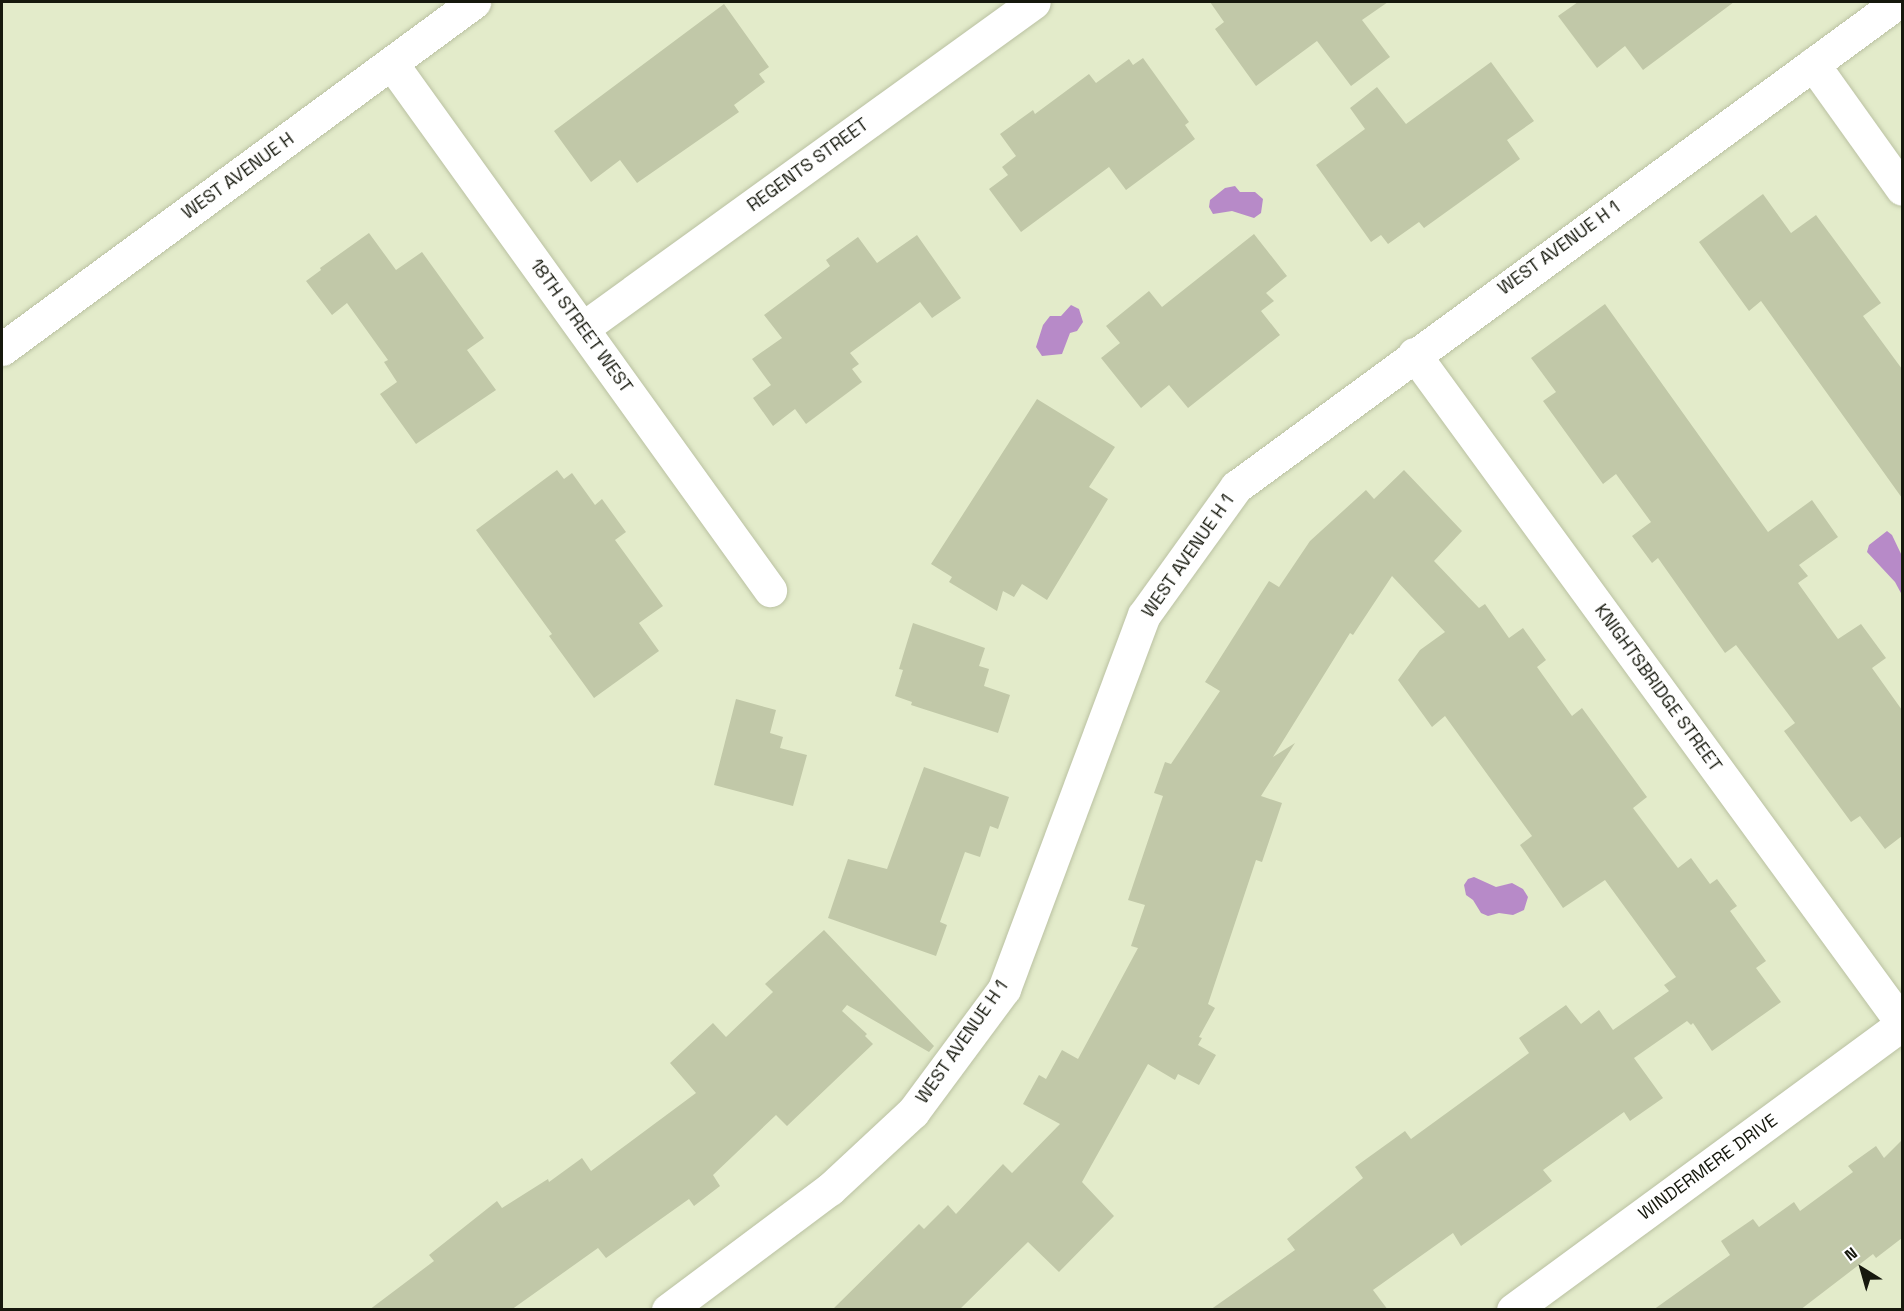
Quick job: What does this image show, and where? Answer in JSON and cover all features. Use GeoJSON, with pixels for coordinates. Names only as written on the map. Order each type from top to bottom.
{"type":"FeatureCollection","features":[{"type":"Feature","properties":{"kind":"street","name":"WEST AVENUE H"},"geometry":{"type":"LineString","coordinates":[[2,349],[474,2]]}},
{"type":"Feature","properties":{"kind":"street","name":"REGENTS STREET"},"geometry":{"type":"LineString","coordinates":[[583,328],[1034,2]]}},
{"type":"Feature","properties":{"kind":"street","name":"WEST AVENUE H 1"},"geometry":{"type":"LineString","coordinates":[[668,1310],[830,1189],[913,1112],[1004,989],[1144,615],[1236,487],[1414,354],[1898,2]]}},
{"type":"Feature","properties":{"kind":"street","name":"18TH STREET WEST"},"geometry":{"type":"LineString","coordinates":[[392,64],[770,590]]}},
{"type":"Feature","properties":{"kind":"street"},"geometry":{"type":"LineString","coordinates":[[1813,64],[1902,189]]}},
{"type":"Feature","properties":{"kind":"street","name":"KNIGHTSBRIDGE STREET"},"geometry":{"type":"LineString","coordinates":[[1414,354],[1902,1023]]}},
{"type":"Feature","properties":{"kind":"street","name":"WINDERMERE DRIVE"},"geometry":{"type":"LineString","coordinates":[[1513,1310],[1902,1023]]}},
{"type":"Feature","properties":{"kind":"shaded area"},"geometry":{"type":"Polygon","coordinates":[[[1235,186],[1240,192],[1255,192],[1263,199],[1261,213],[1254,218],[1232,211],[1213,214],[1209,207],[1210,200],[1225,188],[1235,186]]]}},
{"type":"Feature","properties":{"kind":"shaded area"},"geometry":{"type":"Polygon","coordinates":[[[1071,305],[1079,309],[1083,322],[1077,331],[1070,333],[1062,354],[1042,356],[1036,347],[1043,325],[1050,316],[1061,316],[1071,305]]]}},
{"type":"Feature","properties":{"kind":"shaded area"},"geometry":{"type":"Polygon","coordinates":[[[1887,531],[1892,535],[1902,556],[1902,595],[1895,582],[1867,552],[1869,545],[1887,531]]]}},
{"type":"Feature","properties":{"kind":"shaded area"},"geometry":{"type":"Polygon","coordinates":[[[1474,877],[1496,887],[1512,883],[1523,889],[1528,897],[1524,910],[1513,915],[1499,913],[1488,916],[1481,913],[1473,900],[1466,895],[1464,885],[1468,879],[1474,877]]]}},
{"type":"Feature","properties":{"kind":"building"},"geometry":{"type":"Polygon","coordinates":[[[1210,2],[1388,2],[1362,20],[1390,57],[1351,86],[1317,41],[1256,86],[1215,29],[1224,22],[1210,2]]]}},
{"type":"Feature","properties":{"kind":"building"},"geometry":{"type":"Polygon","coordinates":[[[1578,2],[1734,2],[1643,70],[1625,46],[1597,68],[1558,16],[1578,2]]]}},
{"type":"Feature","properties":{"kind":"building"},"geometry":{"type":"Polygon","coordinates":[[[724,4],[769,67],[759,74],[765,82],[734,105],[739,112],[637,183],[620,160],[591,182],[554,131],[724,4]]]}},
{"type":"Feature","properties":{"kind":"building"},"geometry":{"type":"Polygon","coordinates":[[[1143,58],[1189,122],[1185,125],[1195,139],[1126,190],[1109,167],[1021,232],[989,189],[1008,175],[1002,167],[1016,156],[1000,134],[1033,110],[1035,114],[1089,74],[1096,83],[1129,59],[1133,65],[1143,58]]]}},
{"type":"Feature","properties":{"kind":"building"},"geometry":{"type":"Polygon","coordinates":[[[1491,62],[1534,121],[1507,140],[1520,159],[1424,228],[1419,222],[1388,244],[1381,235],[1371,242],[1316,165],[1365,129],[1350,108],[1377,87],[1406,124],[1491,62]]]}},
{"type":"Feature","properties":{"kind":"building"},"geometry":{"type":"Polygon","coordinates":[[[1763,194],[1791,233],[1816,215],[1881,303],[1863,316],[1902,369],[1902,498],[1761,301],[1749,311],[1699,242],[1763,194]]]}},
{"type":"Feature","properties":{"kind":"building"},"geometry":{"type":"Polygon","coordinates":[[[369,233],[396,270],[422,252],[484,338],[467,350],[496,390],[416,444],[380,394],[397,382],[384,362],[388,360],[347,303],[332,315],[306,281],[321,270],[320,268],[369,233]]]}},
{"type":"Feature","properties":{"kind":"building"},"geometry":{"type":"Polygon","coordinates":[[[1254,234],[1287,276],[1266,293],[1274,301],[1261,311],[1280,335],[1188,408],[1169,385],[1141,408],[1101,358],[1120,343],[1106,326],[1149,291],[1162,307],[1254,234]]]}},
{"type":"Feature","properties":{"kind":"building"},"geometry":{"type":"Polygon","coordinates":[[[917,235],[961,298],[932,318],[920,302],[850,353],[859,364],[852,369],[862,382],[806,424],[795,409],[773,426],[753,398],[771,385],[752,359],[782,338],[764,315],[830,266],[826,260],[858,237],[877,263],[917,235]]]}},
{"type":"Feature","properties":{"kind":"building"},"geometry":{"type":"Polygon","coordinates":[[[1605,304],[1768,532],[1812,500],[1838,537],[1799,565],[1808,576],[1798,583],[1838,639],[1861,624],[1886,658],[1872,668],[1902,710],[1902,836],[1885,849],[1860,816],[1851,822],[1784,731],[1795,723],[1736,645],[1725,653],[1658,558],[1652,563],[1632,536],[1651,522],[1616,474],[1603,484],[1543,401],[1556,392],[1531,358],[1605,304]]]}},
{"type":"Feature","properties":{"kind":"building"},"geometry":{"type":"Polygon","coordinates":[[[1037,399],[1115,447],[1089,487],[1108,499],[1047,600],[1022,584],[1014,597],[1003,591],[997,611],[949,582],[952,577],[931,564],[1037,399]]]}},
{"type":"Feature","properties":{"kind":"building"},"geometry":{"type":"Polygon","coordinates":[[[557,470],[564,479],[572,473],[595,505],[602,499],[626,532],[615,540],[663,606],[639,623],[659,651],[594,698],[549,636],[552,634],[476,530],[557,470]]]}},
{"type":"Feature","properties":{"kind":"building"},"geometry":{"type":"Polygon","coordinates":[[[1404,470],[1462,531],[1434,561],[1479,608],[1485,604],[1509,638],[1523,628],[1546,660],[1537,667],[1572,716],[1582,708],[1647,797],[1633,808],[1678,868],[1691,858],[1710,884],[1717,879],[1737,906],[1730,911],[1766,961],[1756,968],[1781,1002],[1712,1051],[1693,1023],[1691,1025],[1687,1021],[1634,1058],[1663,1098],[1630,1121],[1624,1112],[1543,1170],[1552,1181],[1461,1246],[1453,1233],[1373,1290],[1388,1310],[1210,1310],[1295,1250],[1287,1239],[1363,1178],[1355,1167],[1405,1131],[1411,1139],[1529,1053],[1519,1038],[1566,1005],[1581,1024],[1599,1010],[1613,1030],[1669,991],[1664,985],[1676,977],[1605,880],[1563,908],[1520,845],[1532,836],[1445,716],[1432,727],[1398,680],[1420,650],[1445,632],[1392,576],[1353,635],[1350,633],[1273,757],[1295,743],[1261,796],[1282,803],[1262,862],[1256,860],[1208,1004],[1215,1008],[1199,1037],[1202,1038],[1198,1045],[1216,1055],[1199,1085],[1178,1074],[1175,1080],[1148,1064],[1082,1182],[1114,1216],[1059,1272],[1028,1242],[959,1310],[832,1310],[919,1224],[924,1229],[948,1205],[956,1214],[1003,1164],[1012,1173],[1060,1124],[1023,1104],[1039,1075],[1046,1079],[1062,1050],[1078,1059],[1138,948],[1131,946],[1145,905],[1128,900],[1163,796],[1154,793],[1165,762],[1171,764],[1220,691],[1205,682],[1269,581],[1279,587],[1310,541],[1366,490],[1374,499],[1404,470]]]}},
{"type":"Feature","properties":{"kind":"building"},"geometry":{"type":"Polygon","coordinates":[[[913,623],[985,648],[979,666],[989,669],[984,686],[1010,695],[998,733],[911,705],[912,702],[895,696],[903,670],[899,669],[913,623]]]}},
{"type":"Feature","properties":{"kind":"building"},"geometry":{"type":"Polygon","coordinates":[[[736,699],[776,710],[770,733],[783,737],[780,748],[807,755],[793,806],[714,785],[736,699]]]}},
{"type":"Feature","properties":{"kind":"building"},"geometry":{"type":"Polygon","coordinates":[[[924,767],[1009,797],[998,829],[990,826],[980,857],[965,852],[940,922],[947,925],[936,956],[828,918],[848,859],[887,869],[924,767]]]}},
{"type":"Feature","properties":{"kind":"building"},"geometry":{"type":"Polygon","coordinates":[[[824,930],[934,1046],[929,1052],[847,1005],[842,1011],[867,1034],[865,1036],[873,1044],[787,1126],[776,1115],[713,1175],[720,1186],[694,1206],[689,1199],[606,1258],[598,1248],[511,1310],[369,1310],[434,1261],[429,1255],[497,1201],[502,1208],[548,1179],[549,1182],[582,1158],[591,1171],[696,1093],[670,1063],[713,1023],[726,1037],[773,992],[765,984],[824,930]]]}},
{"type":"Feature","properties":{"kind":"building"},"geometry":{"type":"Polygon","coordinates":[[[1902,1140],[1902,1238],[1876,1258],[1873,1254],[1800,1310],[1653,1310],[1730,1255],[1721,1241],[1753,1219],[1759,1227],[1794,1202],[1800,1211],[1853,1172],[1848,1166],[1876,1146],[1884,1158],[1902,1140]]]}}]}
